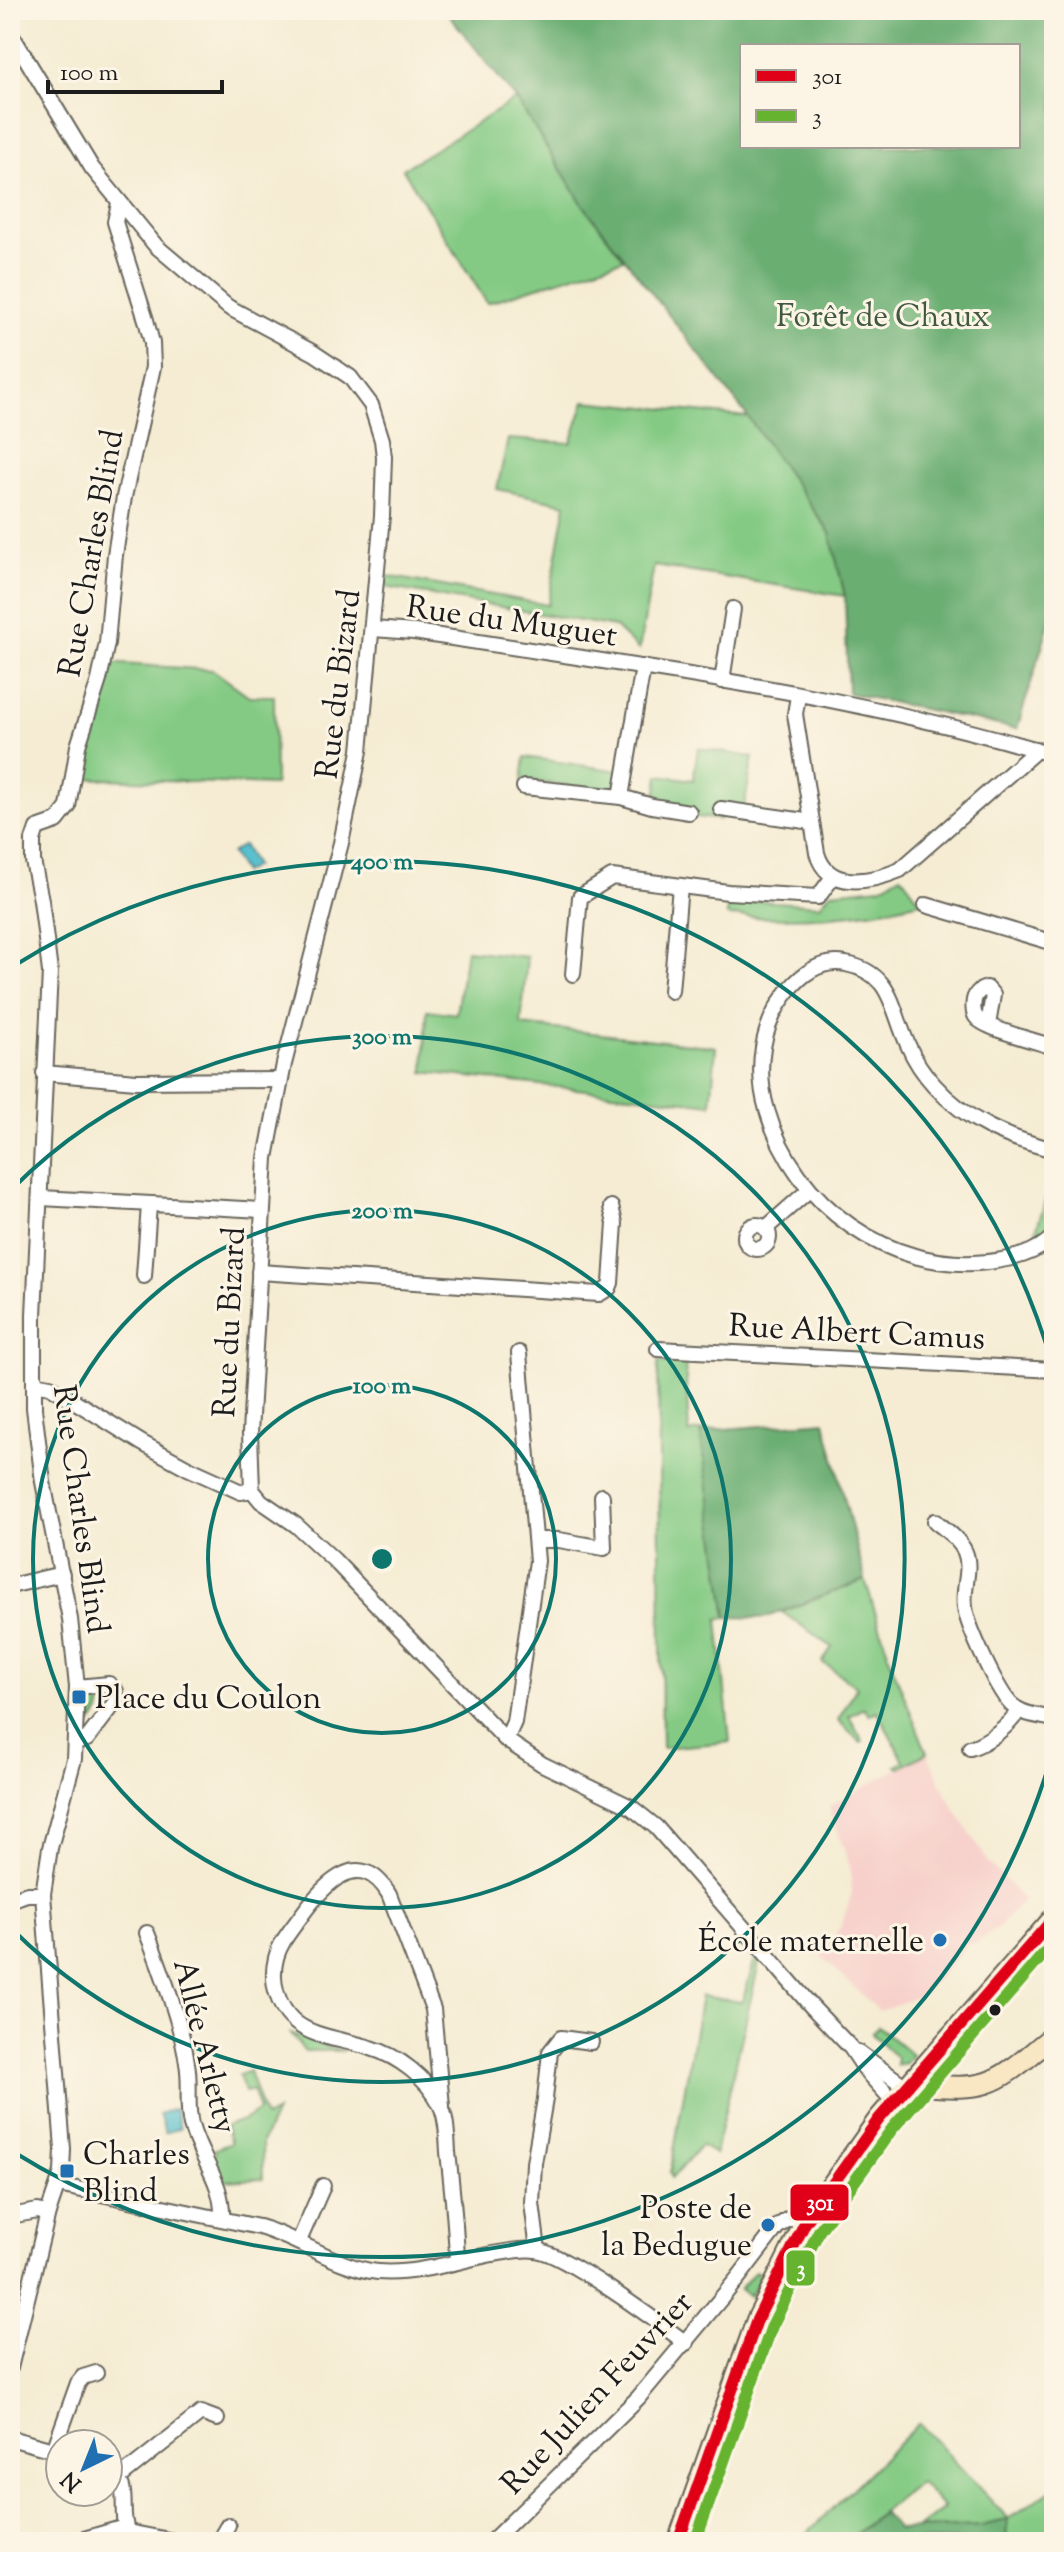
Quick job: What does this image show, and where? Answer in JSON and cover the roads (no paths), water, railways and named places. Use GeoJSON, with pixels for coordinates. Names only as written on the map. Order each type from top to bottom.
{"type":"FeatureCollection","features":[{"type":"Feature","properties":{"kind":"main road"},"geometry":{"type":"LineString","coordinates":[[678,2542],[757,2320],[805,2223],[903,2091],[1054,1918]]}},
{"type":"Feature","properties":{"kind":"main road"},"geometry":{"type":"LineString","coordinates":[[903,2091],[988,2082],[1010,2070],[1054,2036]]}},
{"type":"Feature","properties":{"kind":"street","name":"Rue du Bizard"},"geometry":{"type":"LineString","coordinates":[[10,32],[76,143],[119,203],[156,246],[211,295],[266,330],[335,366],[361,389],[378,421],[384,457],[373,629],[360,751],[352,797],[280,1080],[270,1131],[262,1210],[250,1433],[252,1490]]}},
{"type":"Feature","properties":{"kind":"street","name":"Rue Charles Blind"},"geometry":{"type":"LineString","coordinates":[[10,2368],[48,2213],[58,2185],[63,2149],[43,1894],[50,1848],[71,1772],[77,1687],[70,1619],[38,1450],[34,1383],[34,1315],[50,991],[49,954],[33,861],[33,840],[37,828],[57,821],[68,807],[78,746],[107,643],[124,497],[153,367],[146,320],[115,222],[119,203]]}},
{"type":"Feature","properties":{"kind":"street"},"geometry":{"type":"LineString","coordinates":[[722,681],[733,609]]}},
{"type":"Feature","properties":{"kind":"street","name":"Rue du Muguet"},"geometry":{"type":"LineString","coordinates":[[373,629],[414,632],[722,681],[951,725],[1054,755]]}},
{"type":"Feature","properties":{"kind":"street","name":"Rue du Muguet"},"geometry":{"type":"LineString","coordinates":[[621,797],[643,667]]}},
{"type":"Feature","properties":{"kind":"street"},"geometry":{"type":"LineString","coordinates":[[798,696],[795,714],[812,822],[821,865],[833,877],[852,880],[880,877],[900,870],[1027,760],[1035,749]]}},
{"type":"Feature","properties":{"kind":"street"},"geometry":{"type":"LineString","coordinates":[[524,787],[621,797],[689,812]]}},
{"type":"Feature","properties":{"kind":"street"},"geometry":{"type":"LineString","coordinates":[[721,809],[812,822]]}},
{"type":"Feature","properties":{"kind":"street"},"geometry":{"type":"LineString","coordinates":[[573,974],[580,897],[612,877],[818,897],[833,877]]}},
{"type":"Feature","properties":{"kind":"street"},"geometry":{"type":"LineString","coordinates":[[671,991],[680,886]]}},
{"type":"Feature","properties":{"kind":"street"},"geometry":{"type":"LineString","coordinates":[[926,905],[1054,943]]}},
{"type":"Feature","properties":{"kind":"street"},"geometry":{"type":"LineString","coordinates":[[1054,1150],[996,1132],[977,1123],[956,1107],[932,1083],[917,1062],[887,989],[866,970],[832,962],[813,969],[784,996],[766,1035],[761,1065],[763,1096],[775,1135],[790,1164],[809,1190],[845,1222],[871,1239],[903,1252],[943,1261],[981,1263],[1012,1258],[1035,1250],[1054,1236]]}},
{"type":"Feature","properties":{"kind":"street"},"geometry":{"type":"LineString","coordinates":[[988,1025],[1054,1047]]}},
{"type":"Feature","properties":{"kind":"street"},"geometry":{"type":"LineString","coordinates":[[44,1073],[136,1081],[280,1080]]}},
{"type":"Feature","properties":{"kind":"street"},"geometry":{"type":"LineString","coordinates":[[766,1228],[809,1190]]}},
{"type":"Feature","properties":{"kind":"street"},"geometry":{"type":"LineString","coordinates":[[41,1198],[262,1210]]}},
{"type":"Feature","properties":{"kind":"street"},"geometry":{"type":"LineString","coordinates":[[144,1276],[149,1205]]}},
{"type":"Feature","properties":{"kind":"street"},"geometry":{"type":"LineString","coordinates":[[259,1272],[599,1294],[611,1283],[615,1223],[611,1207]]}},
{"type":"Feature","properties":{"kind":"street","name":"Rue Albert Camus"},"geometry":{"type":"LineString","coordinates":[[658,1349],[1054,1370]]}},
{"type":"Feature","properties":{"kind":"street"},"geometry":{"type":"LineString","coordinates":[[506,1740],[514,1722],[537,1561],[519,1353]]}},
{"type":"Feature","properties":{"kind":"street"},"geometry":{"type":"LineString","coordinates":[[34,1383],[50,1386],[142,1443],[195,1471],[241,1492],[252,1490],[261,1501],[296,1525],[334,1560],[506,1740],[542,1764],[631,1807],[656,1827],[851,2048],[867,2072],[903,2091]]}},
{"type":"Feature","properties":{"kind":"street"},"geometry":{"type":"LineString","coordinates":[[536,1540],[559,1540],[604,1548],[602,1496]]}},
{"type":"Feature","properties":{"kind":"street"},"geometry":{"type":"LineString","coordinates":[[935,1521],[951,1534],[965,1553],[968,1563],[964,1594],[967,1616],[999,1689],[1019,1710],[1054,1719]]}},
{"type":"Feature","properties":{"kind":"street"},"geometry":{"type":"LineString","coordinates":[[10,1586],[62,1574]]}},
{"type":"Feature","properties":{"kind":"street"},"geometry":{"type":"LineString","coordinates":[[75,1743],[87,1739],[117,1700],[116,1691],[109,1684],[77,1687]]}},
{"type":"Feature","properties":{"kind":"street"},"geometry":{"type":"LineString","coordinates":[[970,1748],[981,1745],[1015,1717],[1019,1710]]}},
{"type":"Feature","properties":{"kind":"street"},"geometry":{"type":"LineString","coordinates":[[442,2106],[418,2076],[396,2059],[371,2048],[307,2031],[282,2007],[274,1982],[279,1949],[316,1895],[338,1876],[356,1871],[366,1873],[379,1881],[389,1894],[433,2009],[457,2261]]}},
{"type":"Feature","properties":{"kind":"street"},"geometry":{"type":"LineString","coordinates":[[10,1900],[27,1894],[43,1894]]}},
{"type":"Feature","properties":{"kind":"street","name":"Allée Arletty"},"geometry":{"type":"LineString","coordinates":[[147,1933],[185,2051],[192,2129],[217,2181],[222,2219]]}},
{"type":"Feature","properties":{"kind":"street"},"geometry":{"type":"LineString","coordinates":[[538,2250],[532,2183],[550,2052],[561,2038],[591,2042]]}},
{"type":"Feature","properties":{"kind":"street"},"geometry":{"type":"LineString","coordinates":[[58,2185],[276,2232],[346,2263],[378,2272],[432,2267],[512,2251],[538,2250],[574,2267],[686,2343]]}},
{"type":"Feature","properties":{"kind":"street"},"geometry":{"type":"LineString","coordinates":[[299,2241],[323,2186]]}},
{"type":"Feature","properties":{"kind":"street"},"geometry":{"type":"LineString","coordinates":[[10,2216],[38,2211],[48,2213]]}},
{"type":"Feature","properties":{"kind":"street","name":"Rue Julien Feuvrier"},"geometry":{"type":"LineString","coordinates":[[491,2542],[626,2411],[686,2343],[777,2227],[790,2218],[805,2223]]}},
{"type":"Feature","properties":{"kind":"street"},"geometry":{"type":"LineString","coordinates":[[64,2428],[78,2383],[83,2377],[96,2373]]}},
{"type":"Feature","properties":{"kind":"street"},"geometry":{"type":"LineString","coordinates":[[124,2468],[201,2413],[217,2419]]}},
{"type":"Feature","properties":{"kind":"street"},"geometry":{"type":"LineString","coordinates":[[10,2438],[44,2447]]}},
{"type":"Feature","properties":{"kind":"street"},"geometry":{"type":"LineString","coordinates":[[124,2508],[128,2532],[179,2542]]}},
{"type":"Feature","properties":{"kind":"street"},"geometry":{"type":"LineString","coordinates":[[218,2542],[228,2525]]}},
{"type":"Feature","properties":{"kind":"street"},"geometry":{"type":"LineString","coordinates":[[74,2542],[125,2527]]}},
{"type":"Feature","properties":{"kind":"water"},"geometry":{"type":"Polygon","coordinates":[[[243,845],[255,866],[243,873],[231,853],[243,845]]]}},
{"type":"Feature","properties":{"kind":"water"},"geometry":{"type":"Polygon","coordinates":[[[175,2109],[180,2128],[165,2133],[159,2114],[175,2109]]]}},
{"type":"Feature","properties":{"kind":"place","name":"Place du Coulon"},"geometry":{"type":"Point","coordinates":[79,1697]}},
{"type":"Feature","properties":{"kind":"place","name":"École maternelle"},"geometry":{"type":"Point","coordinates":[940,1940]}},
{"type":"Feature","properties":{"kind":"place","name":"Charles Blind"},"geometry":{"type":"Point","coordinates":[67,2171]}},
{"type":"Feature","properties":{"kind":"place","name":"Poste de la Bedugue"},"geometry":{"type":"Point","coordinates":[768,2225]}},
{"type":"Feature","properties":{"kind":"park label","name":"Forêt de Chaux"},"geometry":{"type":"Point","coordinates":[883,315]}}]}
